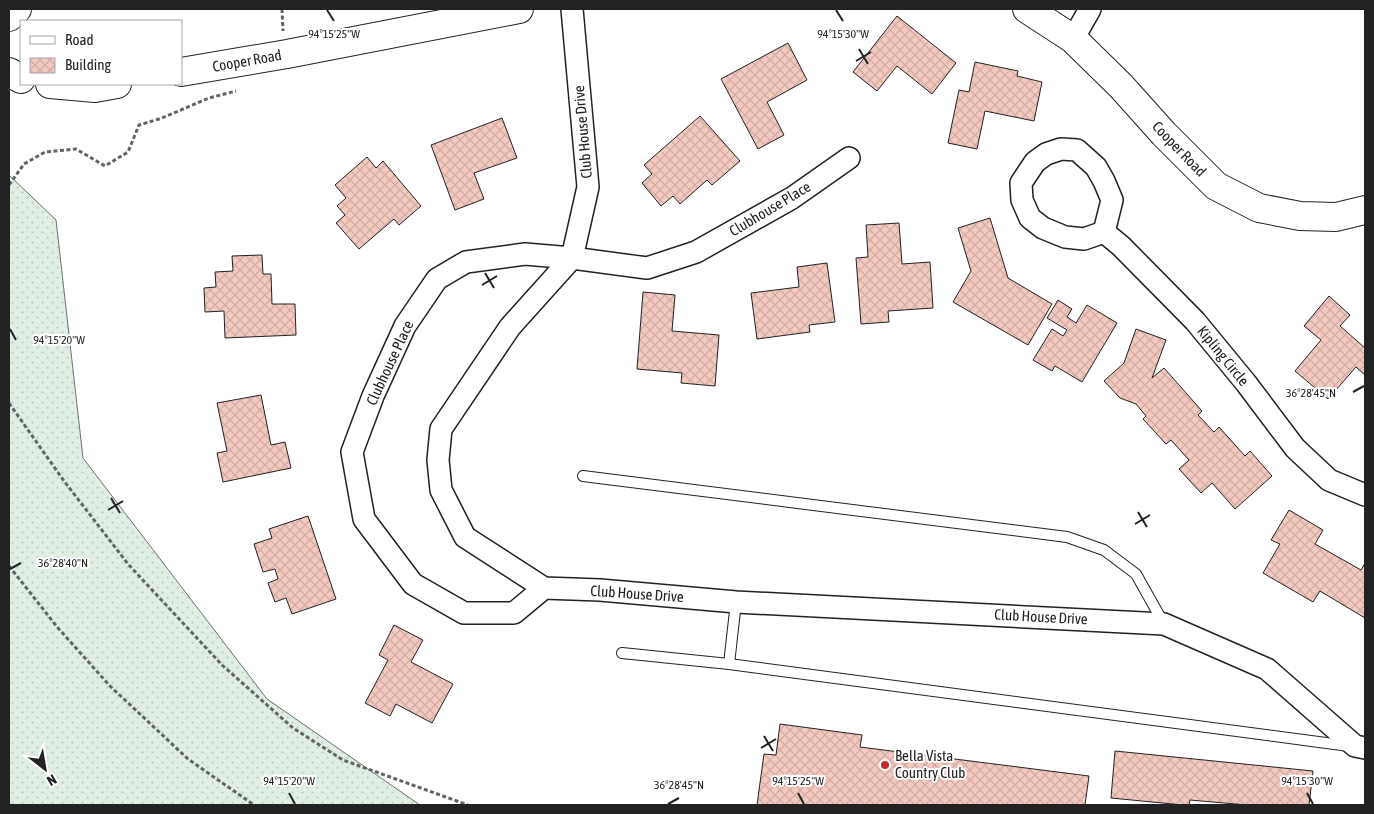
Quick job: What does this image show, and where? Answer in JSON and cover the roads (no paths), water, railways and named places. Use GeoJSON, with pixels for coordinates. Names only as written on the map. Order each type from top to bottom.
{"type":"FeatureCollection","features":[{"type":"Feature","properties":{"kind":"street"},"geometry":{"type":"LineString","coordinates":[[9,17],[17,9]]}},
{"type":"Feature","properties":{"kind":"street","name":"Cooper Road"},"geometry":{"type":"LineString","coordinates":[[182,72],[287,54],[518,9]]}},
{"type":"Feature","properties":{"kind":"street","name":"Club House Drive"},"geometry":{"type":"LineString","coordinates":[[572,9],[588,187],[572,258],[510,327],[441,429],[438,460],[441,490],[465,537],[544,588],[600,590],[736,602],[1164,624],[1267,669],[1360,747]]}},
{"type":"Feature","properties":{"kind":"street","name":"Cooper Road"},"geometry":{"type":"LineString","coordinates":[[1027,9],[1073,39],[1121,86],[1164,134],[1216,186],[1259,208],[1300,216],[1336,216],[1365,210]]}},
{"type":"Feature","properties":{"kind":"street"},"geometry":{"type":"LineString","coordinates":[[1073,39],[1090,9]]}},
{"type":"Feature","properties":{"kind":"street"},"geometry":{"type":"LineString","coordinates":[[9,72],[20,78]]}},
{"type":"Feature","properties":{"kind":"street"},"geometry":{"type":"LineString","coordinates":[[61,85],[95,88],[112,85]]}},
{"type":"Feature","properties":{"kind":"street"},"geometry":{"type":"LineString","coordinates":[[1061,149],[1069,149],[1077,150],[1096,166],[1112,200],[1104,232],[1084,239],[1065,237],[1043,228],[1030,218],[1022,200],[1021,182],[1035,162],[1046,154],[1061,149]]}},
{"type":"Feature","properties":{"kind":"street","name":"Clubhouse Place"},"geometry":{"type":"LineString","coordinates":[[544,588],[514,613],[464,613],[413,584],[364,519],[352,452],[373,396],[405,326],[437,280],[466,262],[525,254],[647,268],[696,252],[792,198],[849,158]]}},
{"type":"Feature","properties":{"kind":"street","name":"Kipling Circle"},"geometry":{"type":"LineString","coordinates":[[1104,232],[1121,246],[1195,321],[1296,448],[1329,480],[1365,495]]}},
{"type":"Feature","properties":{"kind":"lane"},"geometry":{"type":"LineString","coordinates":[[583,476],[1066,537],[1104,550],[1136,574],[1164,624]]}},
{"type":"Feature","properties":{"kind":"lane"},"geometry":{"type":"LineString","coordinates":[[729,664],[736,602]]}},
{"type":"Feature","properties":{"kind":"lane"},"geometry":{"type":"LineString","coordinates":[[622,653],[729,664],[1360,747]]}},
{"type":"Feature","properties":{"kind":"place","name":"Bella Vista Country Club"},"geometry":{"type":"Point","coordinates":[885,765]}}]}
